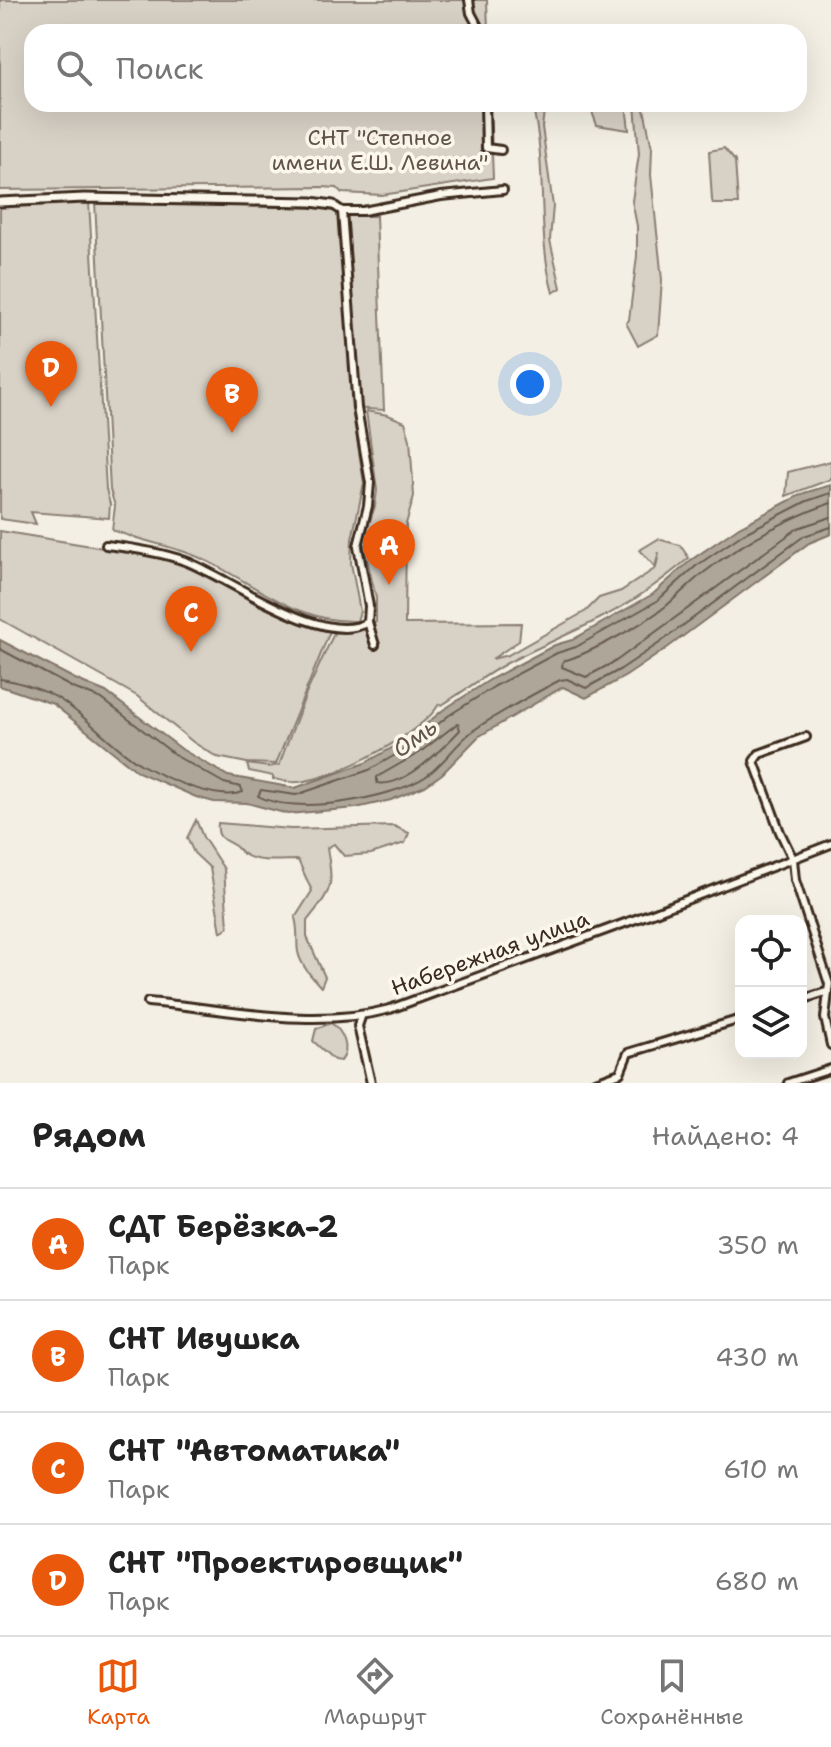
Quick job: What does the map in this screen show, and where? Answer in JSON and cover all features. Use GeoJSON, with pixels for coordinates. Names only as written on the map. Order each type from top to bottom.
{"type":"FeatureCollection","features":[{"type":"Feature","properties":{"kind":"street"},"geometry":{"type":"LineString","coordinates":[[469,0],[477,24]]}},
{"type":"Feature","properties":{"kind":"street"},"geometry":{"type":"LineString","coordinates":[[485,112],[486,148],[501,150]]}},
{"type":"Feature","properties":{"kind":"street"},"geometry":{"type":"LineString","coordinates":[[0,202],[92,198],[311,202],[333,205],[342,211],[363,211],[441,196],[503,190]]}},
{"type":"Feature","properties":{"kind":"street"},"geometry":{"type":"LineString","coordinates":[[342,211],[357,408],[370,483],[358,546],[369,606],[368,622],[375,645]]}},
{"type":"Feature","properties":{"kind":"street"},"geometry":{"type":"LineString","coordinates":[[106,545],[185,561],[211,572],[251,597],[292,615],[334,627],[360,626],[368,622]]}},
{"type":"Feature","properties":{"kind":"street"},"geometry":{"type":"LineString","coordinates":[[806,737],[759,754],[754,761],[793,859],[795,880],[829,991],[825,1018],[831,1045]]}},
{"type":"Feature","properties":{"kind":"street","name":"Набережная улица"},"geometry":{"type":"LineString","coordinates":[[148,1002],[311,1020],[361,1017],[655,912],[831,844]]}},
{"type":"Feature","properties":{"kind":"street"},"geometry":{"type":"LineString","coordinates":[[807,998],[829,991]]}},
{"type":"Feature","properties":{"kind":"street"},"geometry":{"type":"LineString","coordinates":[[361,1017],[358,1026],[371,1083]]}},
{"type":"Feature","properties":{"kind":"street"},"geometry":{"type":"LineString","coordinates":[[593,1083],[620,1073],[628,1053],[735,1021]]}},
{"type":"Feature","properties":{"kind":"street"},"geometry":{"type":"LineString","coordinates":[[788,1083],[831,1069]]}},
{"type":"Feature","properties":{"kind":"green space","name":"СНТ \"Степное имени Е.Ш. Левина\""},"geometry":{"type":"Polygon","coordinates":[[[0,0],[487,0],[488,24],[24,24],[24,112],[490,112],[493,178],[382,195],[342,193],[337,188],[322,187],[0,190],[0,0]]]}},
{"type":"Feature","properties":{"kind":"green space"},"geometry":{"type":"Polygon","coordinates":[[[534,112],[544,112],[542,127],[553,206],[550,240],[561,288],[553,293],[545,246],[534,112]]]}},
{"type":"Feature","properties":{"kind":"green space"},"geometry":{"type":"Polygon","coordinates":[[[592,112],[627,112],[629,130],[597,125],[592,112]]]}},
{"type":"Feature","properties":{"kind":"green space"},"geometry":{"type":"Polygon","coordinates":[[[636,112],[645,112],[652,148],[651,175],[662,280],[658,335],[638,346],[626,323],[629,320],[637,256],[637,226],[632,201],[639,154],[636,112]]]}},
{"type":"Feature","properties":{"kind":"green space"},"geometry":{"type":"Polygon","coordinates":[[[724,148],[735,161],[738,204],[713,204],[712,200],[709,151],[724,148]]]}},
{"type":"Feature","properties":{"kind":"green space"},"geometry":{"type":"Polygon","coordinates":[[[89,202],[109,518],[31,512],[36,524],[0,519],[0,206],[89,202]]]}},
{"type":"Feature","properties":{"kind":"green space"},"geometry":{"type":"Polygon","coordinates":[[[95,202],[321,208],[352,216],[376,216],[384,410],[352,408],[364,483],[352,539],[351,563],[360,611],[357,621],[333,620],[310,614],[185,552],[112,530],[115,506],[110,490],[95,202]]]}},
{"type":"Feature","properties":{"kind":"green space"},"geometry":{"type":"Polygon","coordinates":[[[366,411],[405,422],[410,440],[414,496],[406,524],[405,624],[521,623],[519,641],[492,659],[508,655],[586,611],[599,598],[621,591],[656,568],[659,552],[655,567],[640,550],[658,539],[680,545],[689,558],[623,606],[509,662],[442,705],[439,704],[415,728],[376,753],[313,779],[295,782],[273,779],[273,776],[249,771],[247,764],[279,765],[306,694],[335,631],[364,629],[376,622],[376,598],[363,542],[377,490],[366,411]]]}},
{"type":"Feature","properties":{"kind":"green space"},"geometry":{"type":"Polygon","coordinates":[[[831,461],[831,479],[786,496],[788,472],[831,461]]]}},
{"type":"Feature","properties":{"kind":"green space"},"geometry":{"type":"Polygon","coordinates":[[[0,531],[170,559],[295,621],[331,629],[276,764],[247,763],[217,757],[193,742],[137,696],[0,619],[0,531]]]}},
{"type":"Feature","properties":{"kind":"green space"},"geometry":{"type":"Polygon","coordinates":[[[196,820],[224,869],[228,927],[221,932],[210,868],[194,853],[187,838],[196,820]]]}},
{"type":"Feature","properties":{"kind":"green space"},"geometry":{"type":"Polygon","coordinates":[[[218,823],[291,829],[394,826],[409,833],[405,843],[371,854],[344,856],[334,844],[327,848],[329,888],[307,921],[307,937],[325,977],[321,987],[304,967],[298,952],[295,918],[312,891],[298,860],[251,858],[222,838],[218,823]]]}},
{"type":"Feature","properties":{"kind":"green space"},"geometry":{"type":"Polygon","coordinates":[[[331,1023],[344,1040],[345,1051],[341,1061],[334,1060],[313,1041],[316,1029],[331,1023]]]}},
{"type":"Feature","properties":{"kind":"water","name":"Омь"},"geometry":{"type":"Polygon","coordinates":[[[831,485],[831,534],[809,543],[626,676],[586,698],[563,687],[478,737],[442,774],[425,786],[391,800],[356,808],[288,814],[247,803],[214,802],[196,797],[138,772],[53,704],[0,686],[0,640],[106,692],[183,750],[228,776],[295,788],[365,763],[409,738],[443,710],[491,679],[555,645],[572,640],[653,594],[691,560],[739,527],[804,493],[831,485]]]}},
{"type":"Feature","properties":{"kind":"place","name":"СНТ \"Проектировщик\""},"geometry":{"type":"Point","coordinates":[51,407]}},
{"type":"Feature","properties":{"kind":"place","name":"СНТ Ивушка"},"geometry":{"type":"Point","coordinates":[232,433]}},
{"type":"Feature","properties":{"kind":"place","name":"СДТ Берёзка-2"},"geometry":{"type":"Point","coordinates":[389,585]}},
{"type":"Feature","properties":{"kind":"place","name":"СНТ \"Автоматика\""},"geometry":{"type":"Point","coordinates":[191,652]}}]}
